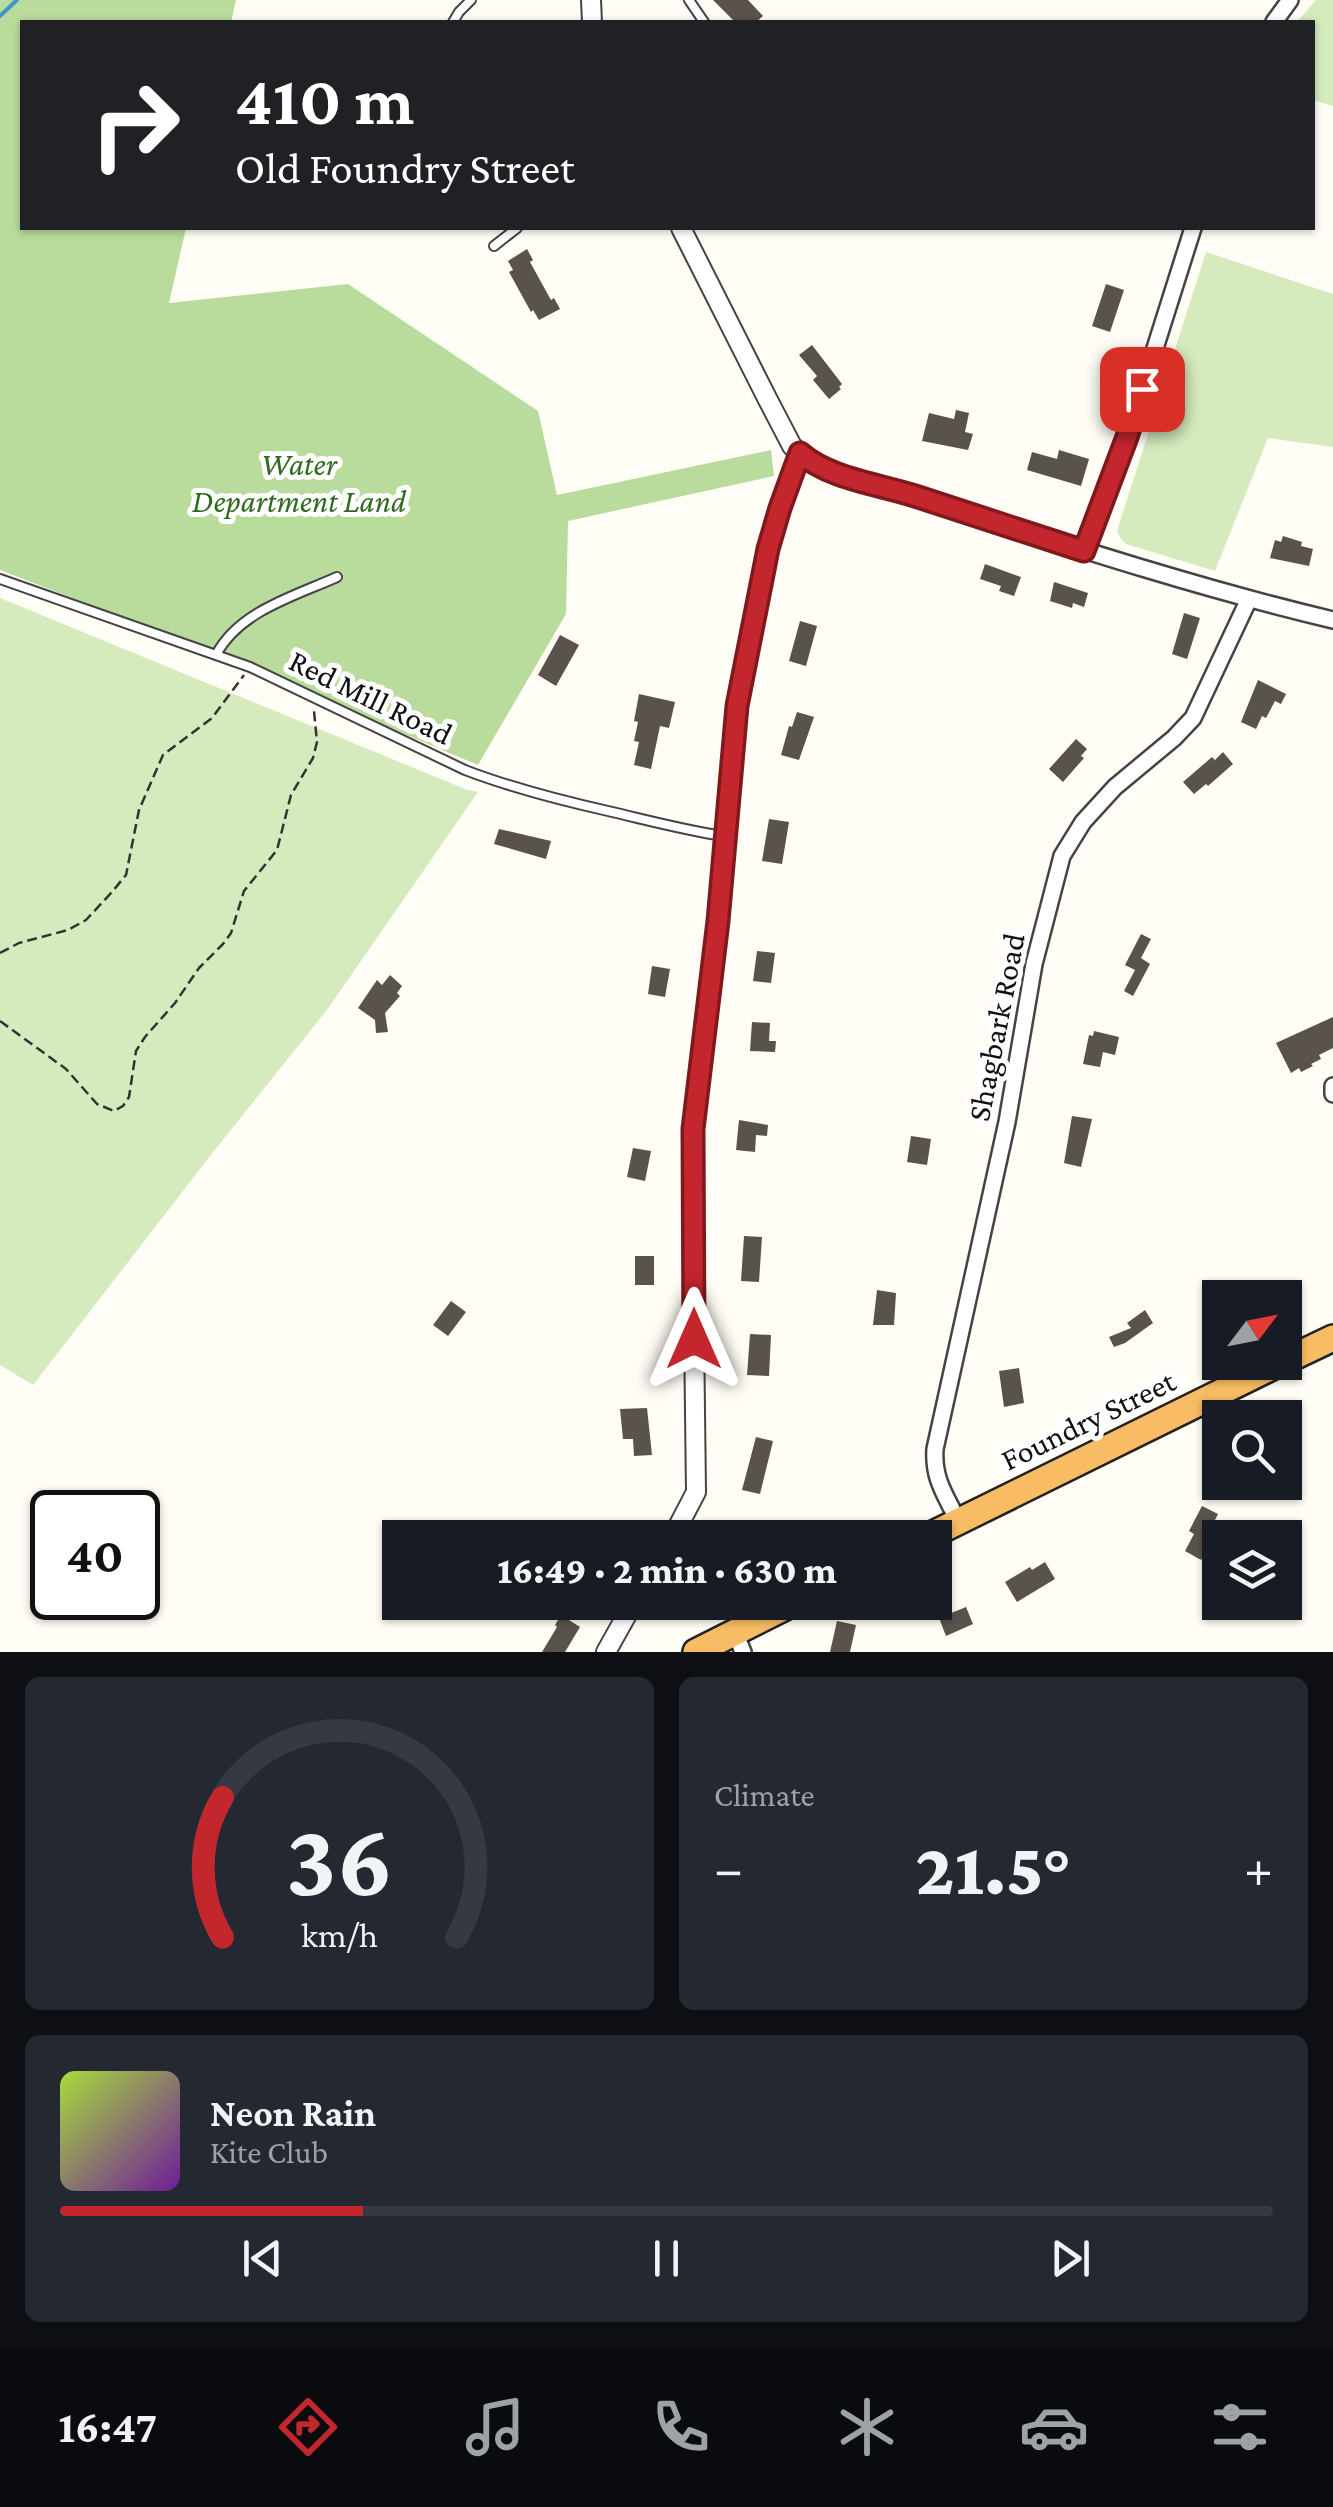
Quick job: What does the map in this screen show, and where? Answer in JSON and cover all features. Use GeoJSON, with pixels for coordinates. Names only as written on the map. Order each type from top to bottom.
{"type":"FeatureCollection","features":[{"type":"Feature","properties":{"kind":"highway","name":"Foundry Street"},"geometry":{"type":"LineString","coordinates":[[1302,1353],[1333,1338]]}},
{"type":"Feature","properties":{"kind":"highway","name":"Foundry Street"},"geometry":{"type":"LineString","coordinates":[[952,1524],[1246,1380]]}},
{"type":"Feature","properties":{"kind":"highway"},"geometry":{"type":"LineString","coordinates":[[696,1652],[739,1642],[769,1620]]}},
{"type":"Feature","properties":{"kind":"street"},"geometry":{"type":"LineString","coordinates":[[682,230],[792,446],[810,461],[838,474],[1084,551],[1333,620]]}},
{"type":"Feature","properties":{"kind":"street"},"geometry":{"type":"LineString","coordinates":[[1084,551],[1127,437],[1192,230]]}},
{"type":"Feature","properties":{"kind":"street"},"geometry":{"type":"LineString","coordinates":[[681,1520],[696,1492],[693,1129],[706,1034],[737,706],[768,549],[800,453]]}},
{"type":"Feature","properties":{"kind":"street","name":"Shagbark Road"},"geometry":{"type":"LineString","coordinates":[[958,1521],[938,1483],[934,1469],[936,1448],[1007,1122],[1034,964],[1062,856],[1084,822],[1116,787],[1193,718],[1249,599]]}},
{"type":"Feature","properties":{"kind":"street"},"geometry":{"type":"LineString","coordinates":[[1333,1086],[1333,1094]]}},
{"type":"Feature","properties":{"kind":"street"},"geometry":{"type":"LineString","coordinates":[[606,1652],[624,1620]]}},
{"type":"Feature","properties":{"kind":"lane"},"geometry":{"type":"LineString","coordinates":[[454,20],[471,0]]}},
{"type":"Feature","properties":{"kind":"lane"},"geometry":{"type":"LineString","coordinates":[[494,246],[514,230]]}},
{"type":"Feature","properties":{"kind":"lane"},"geometry":{"type":"LineString","coordinates":[[216,655],[249,619],[337,577]]}},
{"type":"Feature","properties":{"kind":"lane","name":"Red Mill Road"},"geometry":{"type":"LineString","coordinates":[[0,579],[250,667],[434,756],[497,782],[660,824],[726,836]]}},
{"type":"Feature","properties":{"kind":"path"},"geometry":{"type":"LineString","coordinates":[[0,953],[18,943],[68,930],[86,920],[112,892],[126,875],[140,810],[163,755],[212,718],[250,667]]}},
{"type":"Feature","properties":{"kind":"path"},"geometry":{"type":"LineString","coordinates":[[0,1021],[66,1069],[97,1104],[114,1110],[124,1106],[136,1051],[199,968],[223,944],[231,932],[244,891],[277,850],[291,795],[313,758],[317,742],[312,695]]}},
{"type":"Feature","properties":{"kind":"green space","name":"Water Department Land"},"geometry":{"type":"Polygon","coordinates":[[[0,0],[236,0],[231,20],[20,20],[20,230],[186,230],[169,303],[348,284],[538,411],[557,495],[771,450],[774,476],[568,521],[566,614],[478,765],[168,635],[0,570],[0,0]]]}},
{"type":"Feature","properties":{"kind":"green space"},"geometry":{"type":"Polygon","coordinates":[[[1316,0],[1333,0],[1333,106],[1315,101],[1315,20],[1299,20],[1316,0]]]}},
{"type":"Feature","properties":{"kind":"green space"},"geometry":{"type":"Polygon","coordinates":[[[1206,252],[1333,294],[1333,447],[1268,438],[1215,571],[1126,544],[1117,531],[1206,252]]]}},
{"type":"Feature","properties":{"kind":"green space"},"geometry":{"type":"Polygon","coordinates":[[[0,598],[478,792],[327,1010],[33,1385],[0,1365],[0,598]]]}},
{"type":"Feature","properties":{"kind":"building"},"geometry":{"type":"Polygon","coordinates":[[[713,0],[748,0],[763,16],[758,20],[733,20],[713,0]]]}},
{"type":"Feature","properties":{"kind":"building"},"geometry":{"type":"Polygon","coordinates":[[[527,249],[533,260],[530,262],[560,309],[539,320],[509,272],[513,270],[508,261],[527,249]]]}},
{"type":"Feature","properties":{"kind":"building"},"geometry":{"type":"Polygon","coordinates":[[[1106,284],[1124,290],[1110,332],[1092,326],[1106,284]]]}},
{"type":"Feature","properties":{"kind":"building"},"geometry":{"type":"Polygon","coordinates":[[[812,345],[842,384],[829,399],[813,380],[817,376],[799,355],[812,345]]]}},
{"type":"Feature","properties":{"kind":"building"},"geometry":{"type":"Polygon","coordinates":[[[956,410],[969,413],[965,432],[973,434],[968,450],[922,441],[929,413],[954,419],[956,410]]]}},
{"type":"Feature","properties":{"kind":"building"},"geometry":{"type":"Polygon","coordinates":[[[1059,450],[1089,459],[1081,486],[1027,470],[1032,452],[1057,459],[1059,450]]]}},
{"type":"Feature","properties":{"kind":"building"},"geometry":{"type":"Polygon","coordinates":[[[1283,536],[1313,549],[1309,566],[1270,558],[1275,540],[1281,542],[1283,536]]]}},
{"type":"Feature","properties":{"kind":"building"},"geometry":{"type":"Polygon","coordinates":[[[985,564],[1021,577],[1014,596],[999,591],[1001,586],[980,579],[985,564]]]}},
{"type":"Feature","properties":{"kind":"building"},"geometry":{"type":"Polygon","coordinates":[[[1054,582],[1088,593],[1084,607],[1073,603],[1072,608],[1050,601],[1054,582]]]}},
{"type":"Feature","properties":{"kind":"building"},"geometry":{"type":"Polygon","coordinates":[[[1184,613],[1200,618],[1187,659],[1172,654],[1184,613]]]}},
{"type":"Feature","properties":{"kind":"building"},"geometry":{"type":"Polygon","coordinates":[[[800,621],[817,626],[806,666],[789,661],[800,621]]]}},
{"type":"Feature","properties":{"kind":"building"},"geometry":{"type":"Polygon","coordinates":[[[560,635],[579,645],[556,686],[538,675],[560,635]]]}},
{"type":"Feature","properties":{"kind":"building"},"geometry":{"type":"Polygon","coordinates":[[[1258,680],[1286,694],[1281,704],[1275,701],[1266,718],[1262,716],[1256,729],[1241,722],[1258,680]]]}},
{"type":"Feature","properties":{"kind":"building"},"geometry":{"type":"Polygon","coordinates":[[[639,694],[675,702],[669,728],[660,726],[651,769],[634,765],[639,742],[634,741],[638,722],[634,721],[639,694]]]}},
{"type":"Feature","properties":{"kind":"building"},"geometry":{"type":"Polygon","coordinates":[[[797,712],[814,717],[799,760],[781,755],[797,712]]]}},
{"type":"Feature","properties":{"kind":"building"},"geometry":{"type":"Polygon","coordinates":[[[1076,739],[1087,749],[1063,782],[1049,769],[1076,739]]]}},
{"type":"Feature","properties":{"kind":"building"},"geometry":{"type":"Polygon","coordinates":[[[1223,752],[1233,764],[1194,794],[1183,782],[1223,752]]]}},
{"type":"Feature","properties":{"kind":"building"},"geometry":{"type":"Polygon","coordinates":[[[769,819],[789,822],[782,864],[762,861],[769,819]]]}},
{"type":"Feature","properties":{"kind":"building"},"geometry":{"type":"Polygon","coordinates":[[[499,829],[551,841],[546,859],[494,844],[499,829]]]}},
{"type":"Feature","properties":{"kind":"building"},"geometry":{"type":"Polygon","coordinates":[[[1141,934],[1151,939],[1141,958],[1150,964],[1133,996],[1124,991],[1135,970],[1125,965],[1141,934]]]}},
{"type":"Feature","properties":{"kind":"building"},"geometry":{"type":"Polygon","coordinates":[[[757,951],[775,953],[771,983],[753,981],[757,951]]]}},
{"type":"Feature","properties":{"kind":"building"},"geometry":{"type":"Polygon","coordinates":[[[652,966],[670,969],[665,997],[648,994],[652,966]]]}},
{"type":"Feature","properties":{"kind":"building"},"geometry":{"type":"Polygon","coordinates":[[[390,975],[402,986],[397,993],[400,996],[385,1013],[388,1032],[376,1033],[375,1020],[358,1008],[377,980],[382,985],[390,975]]]}},
{"type":"Feature","properties":{"kind":"building"},"geometry":{"type":"Polygon","coordinates":[[[1333,1017],[1333,1048],[1319,1055],[1321,1059],[1313,1066],[1291,1073],[1276,1043],[1333,1017]]]}},
{"type":"Feature","properties":{"kind":"building"},"geometry":{"type":"Polygon","coordinates":[[[752,1022],[770,1023],[769,1041],[776,1041],[775,1052],[750,1051],[752,1022]]]}},
{"type":"Feature","properties":{"kind":"building"},"geometry":{"type":"Polygon","coordinates":[[[1094,1031],[1119,1037],[1115,1055],[1103,1052],[1100,1067],[1083,1064],[1089,1035],[1093,1036],[1094,1031]]]}},
{"type":"Feature","properties":{"kind":"building"},"geometry":{"type":"Polygon","coordinates":[[[1072,1116],[1092,1119],[1081,1167],[1064,1163],[1072,1116]]]}},
{"type":"Feature","properties":{"kind":"building"},"geometry":{"type":"Polygon","coordinates":[[[739,1120],[768,1125],[767,1136],[756,1135],[755,1152],[736,1150],[739,1120]]]}},
{"type":"Feature","properties":{"kind":"building"},"geometry":{"type":"Polygon","coordinates":[[[911,1136],[931,1139],[927,1165],[907,1162],[911,1136]]]}},
{"type":"Feature","properties":{"kind":"building"},"geometry":{"type":"Polygon","coordinates":[[[633,1148],[651,1151],[645,1181],[627,1177],[633,1148]]]}},
{"type":"Feature","properties":{"kind":"building"},"geometry":{"type":"Polygon","coordinates":[[[744,1236],[762,1237],[759,1282],[741,1281],[744,1236]]]}},
{"type":"Feature","properties":{"kind":"building"},"geometry":{"type":"Polygon","coordinates":[[[635,1256],[654,1256],[654,1285],[635,1285],[635,1256]]]}},
{"type":"Feature","properties":{"kind":"building"},"geometry":{"type":"Polygon","coordinates":[[[877,1290],[896,1293],[894,1325],[873,1325],[877,1290]]]}},
{"type":"Feature","properties":{"kind":"building"},"geometry":{"type":"Polygon","coordinates":[[[451,1301],[466,1312],[448,1336],[433,1325],[451,1301]]]}},
{"type":"Feature","properties":{"kind":"building"},"geometry":{"type":"Polygon","coordinates":[[[1145,1310],[1153,1323],[1114,1347],[1109,1337],[1131,1328],[1127,1323],[1145,1310]]]}},
{"type":"Feature","properties":{"kind":"building"},"geometry":{"type":"Polygon","coordinates":[[[750,1334],[771,1335],[769,1376],[747,1375],[750,1334]]]}},
{"type":"Feature","properties":{"kind":"building"},"geometry":{"type":"Polygon","coordinates":[[[1019,1368],[1024,1403],[1004,1407],[999,1371],[1019,1368]]]}},
{"type":"Feature","properties":{"kind":"building"},"geometry":{"type":"Polygon","coordinates":[[[647,1408],[652,1455],[634,1456],[633,1439],[623,1439],[620,1409],[647,1408]]]}},
{"type":"Feature","properties":{"kind":"building"},"geometry":{"type":"Polygon","coordinates":[[[756,1437],[773,1441],[760,1494],[742,1490],[756,1437]]]}},
{"type":"Feature","properties":{"kind":"building"},"geometry":{"type":"Polygon","coordinates":[[[1202,1506],[1218,1514],[1215,1520],[1202,1520],[1201,1560],[1185,1551],[1194,1534],[1189,1531],[1202,1506]]]}},
{"type":"Feature","properties":{"kind":"building"},"geometry":{"type":"Polygon","coordinates":[[[1045,1562],[1055,1579],[1017,1602],[1005,1582],[1045,1562]]]}},
{"type":"Feature","properties":{"kind":"building"},"geometry":{"type":"Polygon","coordinates":[[[966,1607],[973,1624],[946,1636],[940,1620],[952,1620],[952,1613],[966,1607]]]}},
{"type":"Feature","properties":{"kind":"building"},"geometry":{"type":"Polygon","coordinates":[[[558,1620],[569,1620],[580,1627],[565,1652],[542,1652],[557,1627],[558,1620]]]}},
{"type":"Feature","properties":{"kind":"building"},"geometry":{"type":"Polygon","coordinates":[[[837,1621],[856,1625],[850,1652],[830,1652],[837,1621]]]}},
{"type":"Feature","properties":{"kind":"waterway"},"geometry":{"type":"LineString","coordinates":[[0,16],[17,0]]}},
{"type":"Feature","properties":{"kind":"route"},"geometry":{"type":"LineString","coordinates":[[694,1339],[693,1129],[718,921],[737,706],[768,549],[800,453],[838,474],[1084,551],[1142,389]]}}]}
